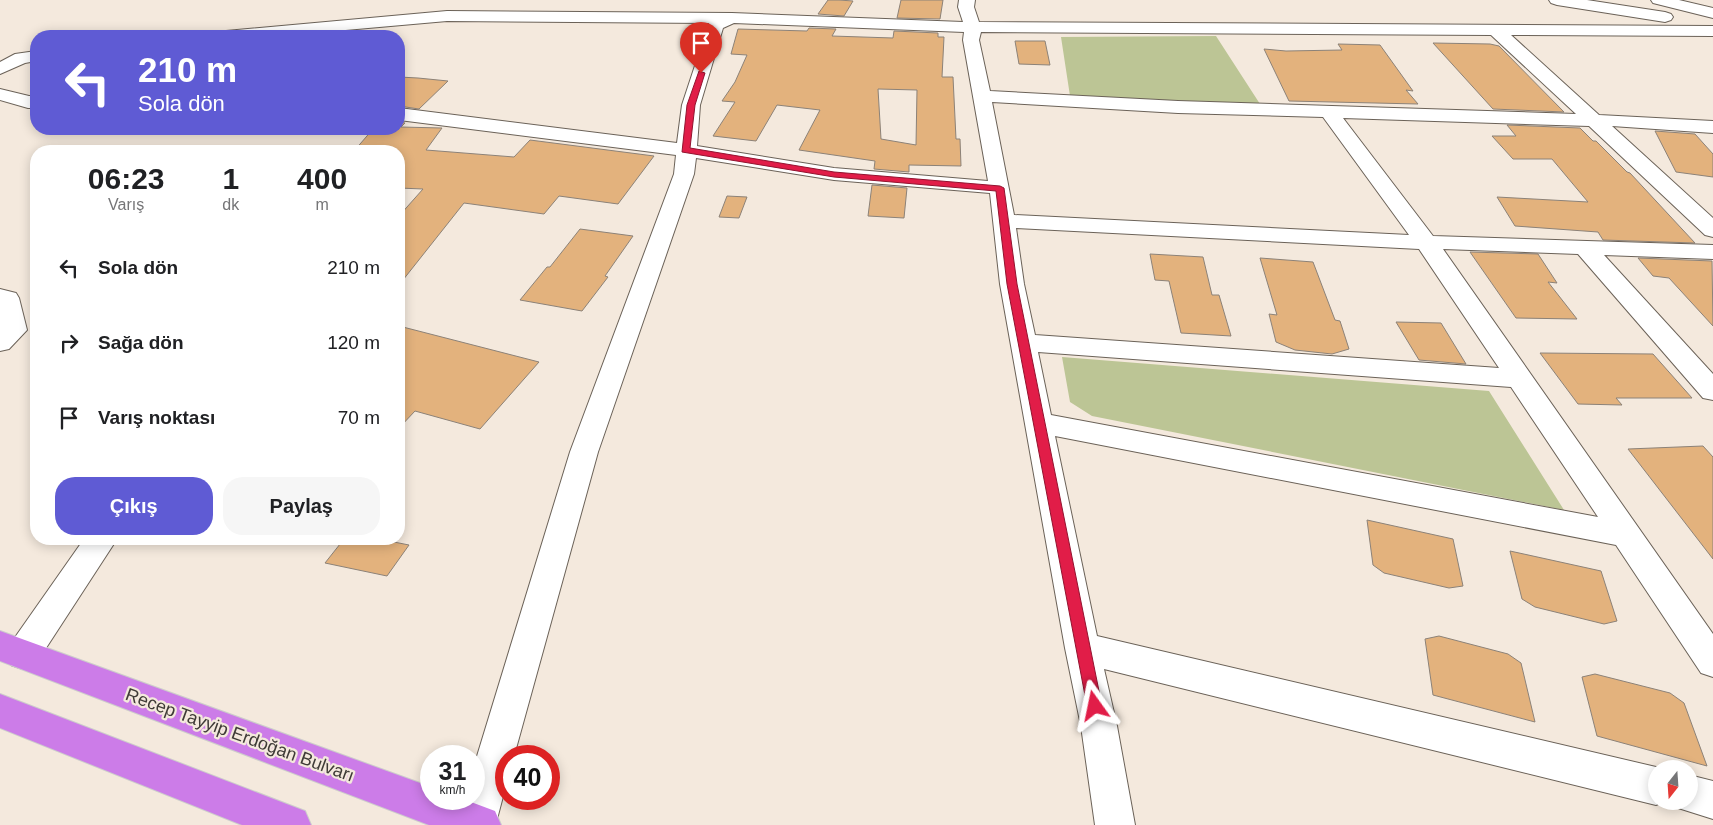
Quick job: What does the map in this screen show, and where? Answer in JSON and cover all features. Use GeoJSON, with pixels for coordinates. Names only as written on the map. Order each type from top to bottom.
{"type":"FeatureCollection","features":[{"type":"Feature","properties":{"kind":"highway","name":"Recep Tayyip Erdoğan Bulvarı"},"geometry":{"type":"LineString","coordinates":[[11,650],[478,824]]}},
{"type":"Feature","properties":{"kind":"highway"},"geometry":{"type":"LineString","coordinates":[[0,711],[266,821]]}},
{"type":"Feature","properties":{"kind":"street"},"geometry":{"type":"LineString","coordinates":[[967,0],[966,7],[972,27],[971,40],[1000,188],[1012,284],[1082,648],[1099,726],[1115,825]]}},
{"type":"Feature","properties":{"kind":"street"},"geometry":{"type":"LineString","coordinates":[[1557,0],[1713,26]]}},
{"type":"Feature","properties":{"kind":"street"},"geometry":{"type":"LineString","coordinates":[[1659,0],[1713,13]]}},
{"type":"Feature","properties":{"kind":"street"},"geometry":{"type":"LineString","coordinates":[[292,30],[447,16],[732,18],[972,27],[1713,31]]}},
{"type":"Feature","properties":{"kind":"street"},"geometry":{"type":"LineString","coordinates":[[478,824],[584,452],[684,174],[691,105],[716,25],[732,18]]}},
{"type":"Feature","properties":{"kind":"street"},"geometry":{"type":"LineString","coordinates":[[1497,31],[1592,121],[1713,230]]}},
{"type":"Feature","properties":{"kind":"street"},"geometry":{"type":"LineString","coordinates":[[0,69],[21,58],[30,57]]}},
{"type":"Feature","properties":{"kind":"street"},"geometry":{"type":"LineString","coordinates":[[0,94],[30,102]]}},
{"type":"Feature","properties":{"kind":"street"},"geometry":{"type":"LineString","coordinates":[[983,96],[1178,107],[1328,111],[1713,127]]}},
{"type":"Feature","properties":{"kind":"street"},"geometry":{"type":"LineString","coordinates":[[1328,111],[1427,243],[1626,535],[1703,633],[1713,662]]}},
{"type":"Feature","properties":{"kind":"street"},"geometry":{"type":"LineString","coordinates":[[405,115],[685,150],[834,174],[1000,188]]}},
{"type":"Feature","properties":{"kind":"street"},"geometry":{"type":"LineString","coordinates":[[1004,221],[1427,243],[1713,252]]}},
{"type":"Feature","properties":{"kind":"street"},"geometry":{"type":"LineString","coordinates":[[1585,248],[1713,391]]}},
{"type":"Feature","properties":{"kind":"street"},"geometry":{"type":"LineString","coordinates":[[0,296],[7,298],[14,330],[0,343]]}},
{"type":"Feature","properties":{"kind":"street"},"geometry":{"type":"LineString","coordinates":[[1024,343],[1520,379]]}},
{"type":"Feature","properties":{"kind":"street"},"geometry":{"type":"LineString","coordinates":[[1039,423],[1626,535]]}},
{"type":"Feature","properties":{"kind":"street"},"geometry":{"type":"LineString","coordinates":[[11,650],[96,545]]}},
{"type":"Feature","properties":{"kind":"street"},"geometry":{"type":"LineString","coordinates":[[1082,648],[1648,784]]}},
{"type":"Feature","properties":{"kind":"street"},"geometry":{"type":"LineString","coordinates":[[1698,796],[1713,800]]}},
{"type":"Feature","properties":{"kind":"green space"},"geometry":{"type":"Polygon","coordinates":[[[1216,36],[1260,104],[1070,96],[1061,37],[1216,36]]]}},
{"type":"Feature","properties":{"kind":"green space"},"geometry":{"type":"Polygon","coordinates":[[[1062,357],[1489,391],[1564,510],[1092,416],[1070,402],[1062,357]]]}},
{"type":"Feature","properties":{"kind":"building"},"geometry":{"type":"Polygon","coordinates":[[[828,0],[853,1],[844,16],[818,14],[828,0]]]}},
{"type":"Feature","properties":{"kind":"building"},"geometry":{"type":"Polygon","coordinates":[[[901,0],[943,0],[940,19],[897,18],[901,0]]]}},
{"type":"Feature","properties":{"kind":"building"},"geometry":{"type":"Polygon","coordinates":[[[809,28],[836,29],[832,36],[893,38],[894,31],[938,33],[938,37],[944,37],[942,77],[953,77],[956,139],[960,139],[961,166],[909,165],[909,172],[874,169],[875,161],[799,150],[820,110],[777,105],[756,141],[713,136],[735,102],[722,101],[735,82],[747,55],[731,54],[738,29],[807,31],[809,28]],[[878,89],[881,139],[916,145],[917,90],[878,89]]]}},
{"type":"Feature","properties":{"kind":"building"},"geometry":{"type":"Polygon","coordinates":[[[1015,41],[1045,41],[1050,65],[1019,64],[1015,41]]]}},
{"type":"Feature","properties":{"kind":"building"},"geometry":{"type":"Polygon","coordinates":[[[1433,43],[1490,44],[1499,46],[1564,112],[1493,109],[1433,43]]]}},
{"type":"Feature","properties":{"kind":"building"},"geometry":{"type":"Polygon","coordinates":[[[1338,44],[1380,45],[1413,91],[1406,90],[1418,104],[1289,101],[1264,49],[1286,51],[1342,50],[1338,44]]]}},
{"type":"Feature","properties":{"kind":"building"},"geometry":{"type":"Polygon","coordinates":[[[405,77],[448,81],[419,109],[405,107],[405,77]]]}},
{"type":"Feature","properties":{"kind":"building"},"geometry":{"type":"Polygon","coordinates":[[[1507,125],[1580,128],[1630,173],[1695,243],[1603,240],[1598,232],[1515,226],[1497,197],[1588,202],[1552,159],[1513,159],[1492,136],[1516,136],[1507,125]]]}},
{"type":"Feature","properties":{"kind":"building"},"geometry":{"type":"Polygon","coordinates":[[[405,127],[442,128],[426,150],[514,157],[530,140],[654,156],[618,204],[559,196],[544,214],[464,203],[405,277],[405,209],[423,189],[405,188],[405,145],[359,145],[368,135],[405,135],[405,127]]]}},
{"type":"Feature","properties":{"kind":"building"},"geometry":{"type":"Polygon","coordinates":[[[1655,131],[1695,134],[1713,154],[1713,177],[1676,172],[1655,131]]]}},
{"type":"Feature","properties":{"kind":"building"},"geometry":{"type":"Polygon","coordinates":[[[872,185],[907,188],[904,218],[868,216],[872,185]]]}},
{"type":"Feature","properties":{"kind":"building"},"geometry":{"type":"Polygon","coordinates":[[[727,196],[747,197],[739,218],[719,217],[727,196]]]}},
{"type":"Feature","properties":{"kind":"building"},"geometry":{"type":"Polygon","coordinates":[[[580,229],[633,236],[605,276],[608,277],[582,311],[520,300],[547,267],[550,267],[580,229]]]}},
{"type":"Feature","properties":{"kind":"building"},"geometry":{"type":"Polygon","coordinates":[[[1470,252],[1538,254],[1557,283],[1548,282],[1577,319],[1516,318],[1470,252]]]}},
{"type":"Feature","properties":{"kind":"building"},"geometry":{"type":"Polygon","coordinates":[[[1150,254],[1203,257],[1212,295],[1219,295],[1231,336],[1181,333],[1169,281],[1155,280],[1150,254]]]}},
{"type":"Feature","properties":{"kind":"building"},"geometry":{"type":"Polygon","coordinates":[[[1260,258],[1313,262],[1335,320],[1340,321],[1349,349],[1332,354],[1295,350],[1276,342],[1269,314],[1277,315],[1260,258]]]}},
{"type":"Feature","properties":{"kind":"building"},"geometry":{"type":"Polygon","coordinates":[[[1638,258],[1712,261],[1713,326],[1669,278],[1653,276],[1638,258]]]}},
{"type":"Feature","properties":{"kind":"building"},"geometry":{"type":"Polygon","coordinates":[[[1396,322],[1441,323],[1466,364],[1419,360],[1396,322]]]}},
{"type":"Feature","properties":{"kind":"building"},"geometry":{"type":"Polygon","coordinates":[[[405,328],[539,362],[480,429],[415,411],[405,422],[405,328]]]}},
{"type":"Feature","properties":{"kind":"building"},"geometry":{"type":"Polygon","coordinates":[[[1540,353],[1653,354],[1692,398],[1616,398],[1622,405],[1578,404],[1540,353]]]}},
{"type":"Feature","properties":{"kind":"building"},"geometry":{"type":"Polygon","coordinates":[[[1703,446],[1713,457],[1713,559],[1628,449],[1703,446]]]}},
{"type":"Feature","properties":{"kind":"building"},"geometry":{"type":"Polygon","coordinates":[[[1367,520],[1453,539],[1463,586],[1449,588],[1384,573],[1373,565],[1367,520]]]}},
{"type":"Feature","properties":{"kind":"building"},"geometry":{"type":"Polygon","coordinates":[[[339,545],[409,545],[387,576],[325,563],[339,545]]]}},
{"type":"Feature","properties":{"kind":"building"},"geometry":{"type":"Polygon","coordinates":[[[1510,551],[1601,571],[1617,621],[1604,624],[1535,607],[1522,599],[1510,551]]]}},
{"type":"Feature","properties":{"kind":"building"},"geometry":{"type":"Polygon","coordinates":[[[1439,636],[1508,654],[1521,663],[1535,722],[1433,695],[1425,639],[1439,636]]]}},
{"type":"Feature","properties":{"kind":"building"},"geometry":{"type":"Polygon","coordinates":[[[1595,674],[1670,693],[1684,703],[1707,766],[1698,764],[1698,760],[1685,760],[1597,736],[1582,677],[1595,674]]]}},
{"type":"Feature","properties":{"kind":"route"},"geometry":{"type":"LineString","coordinates":[[701,73],[691,105],[685,150],[834,174],[1000,188],[1012,284],[1082,648],[1095,706]]}}]}
